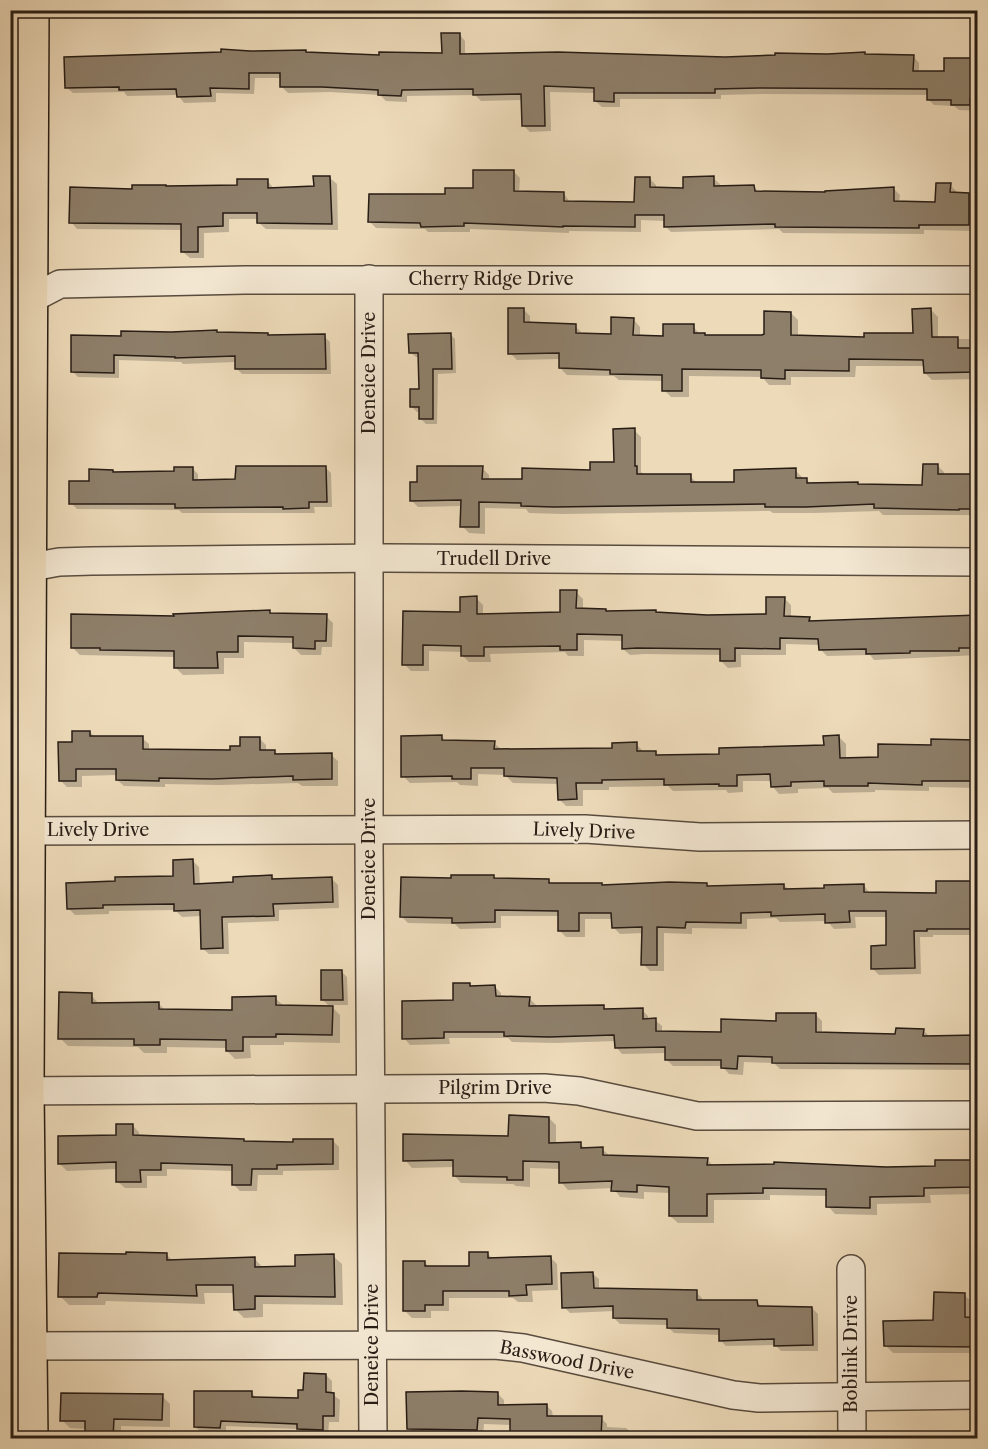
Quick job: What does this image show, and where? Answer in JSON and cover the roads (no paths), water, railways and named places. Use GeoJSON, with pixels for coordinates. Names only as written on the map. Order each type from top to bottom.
{"type":"FeatureCollection","features":[{"type":"Feature","properties":{"kind":"main road"},"geometry":{"type":"LineString","coordinates":[[31,1438],[20,1346],[19,961],[21,84],[32,10]]}},
{"type":"Feature","properties":{"kind":"street","name":"Deneice Drive"},"geometry":{"type":"LineString","coordinates":[[369,279],[369,829],[373,1438]]}},
{"type":"Feature","properties":{"kind":"street","name":"Cherry Ridge Drive"},"geometry":{"type":"LineString","coordinates":[[20,305],[60,284],[198,280],[978,280]]}},
{"type":"Feature","properties":{"kind":"street","name":"Trudell Drive"},"geometry":{"type":"LineString","coordinates":[[20,569],[59,562],[369,558],[978,562]]}},
{"type":"Feature","properties":{"kind":"street","name":"Lively Drive"},"geometry":{"type":"LineString","coordinates":[[20,830],[585,829],[700,837],[978,835]]}},
{"type":"Feature","properties":{"kind":"street","name":"Pilgrim Drive"},"geometry":{"type":"LineString","coordinates":[[19,1091],[562,1089],[697,1116],[978,1115]]}},
{"type":"Feature","properties":{"kind":"street","name":"Boblink Drive"},"geometry":{"type":"LineString","coordinates":[[851,1269],[852,1438]]}},
{"type":"Feature","properties":{"kind":"street","name":"Basswood Drive"},"geometry":{"type":"LineString","coordinates":[[20,1346],[495,1345],[514,1347],[733,1395],[759,1398],[978,1395]]}}]}
